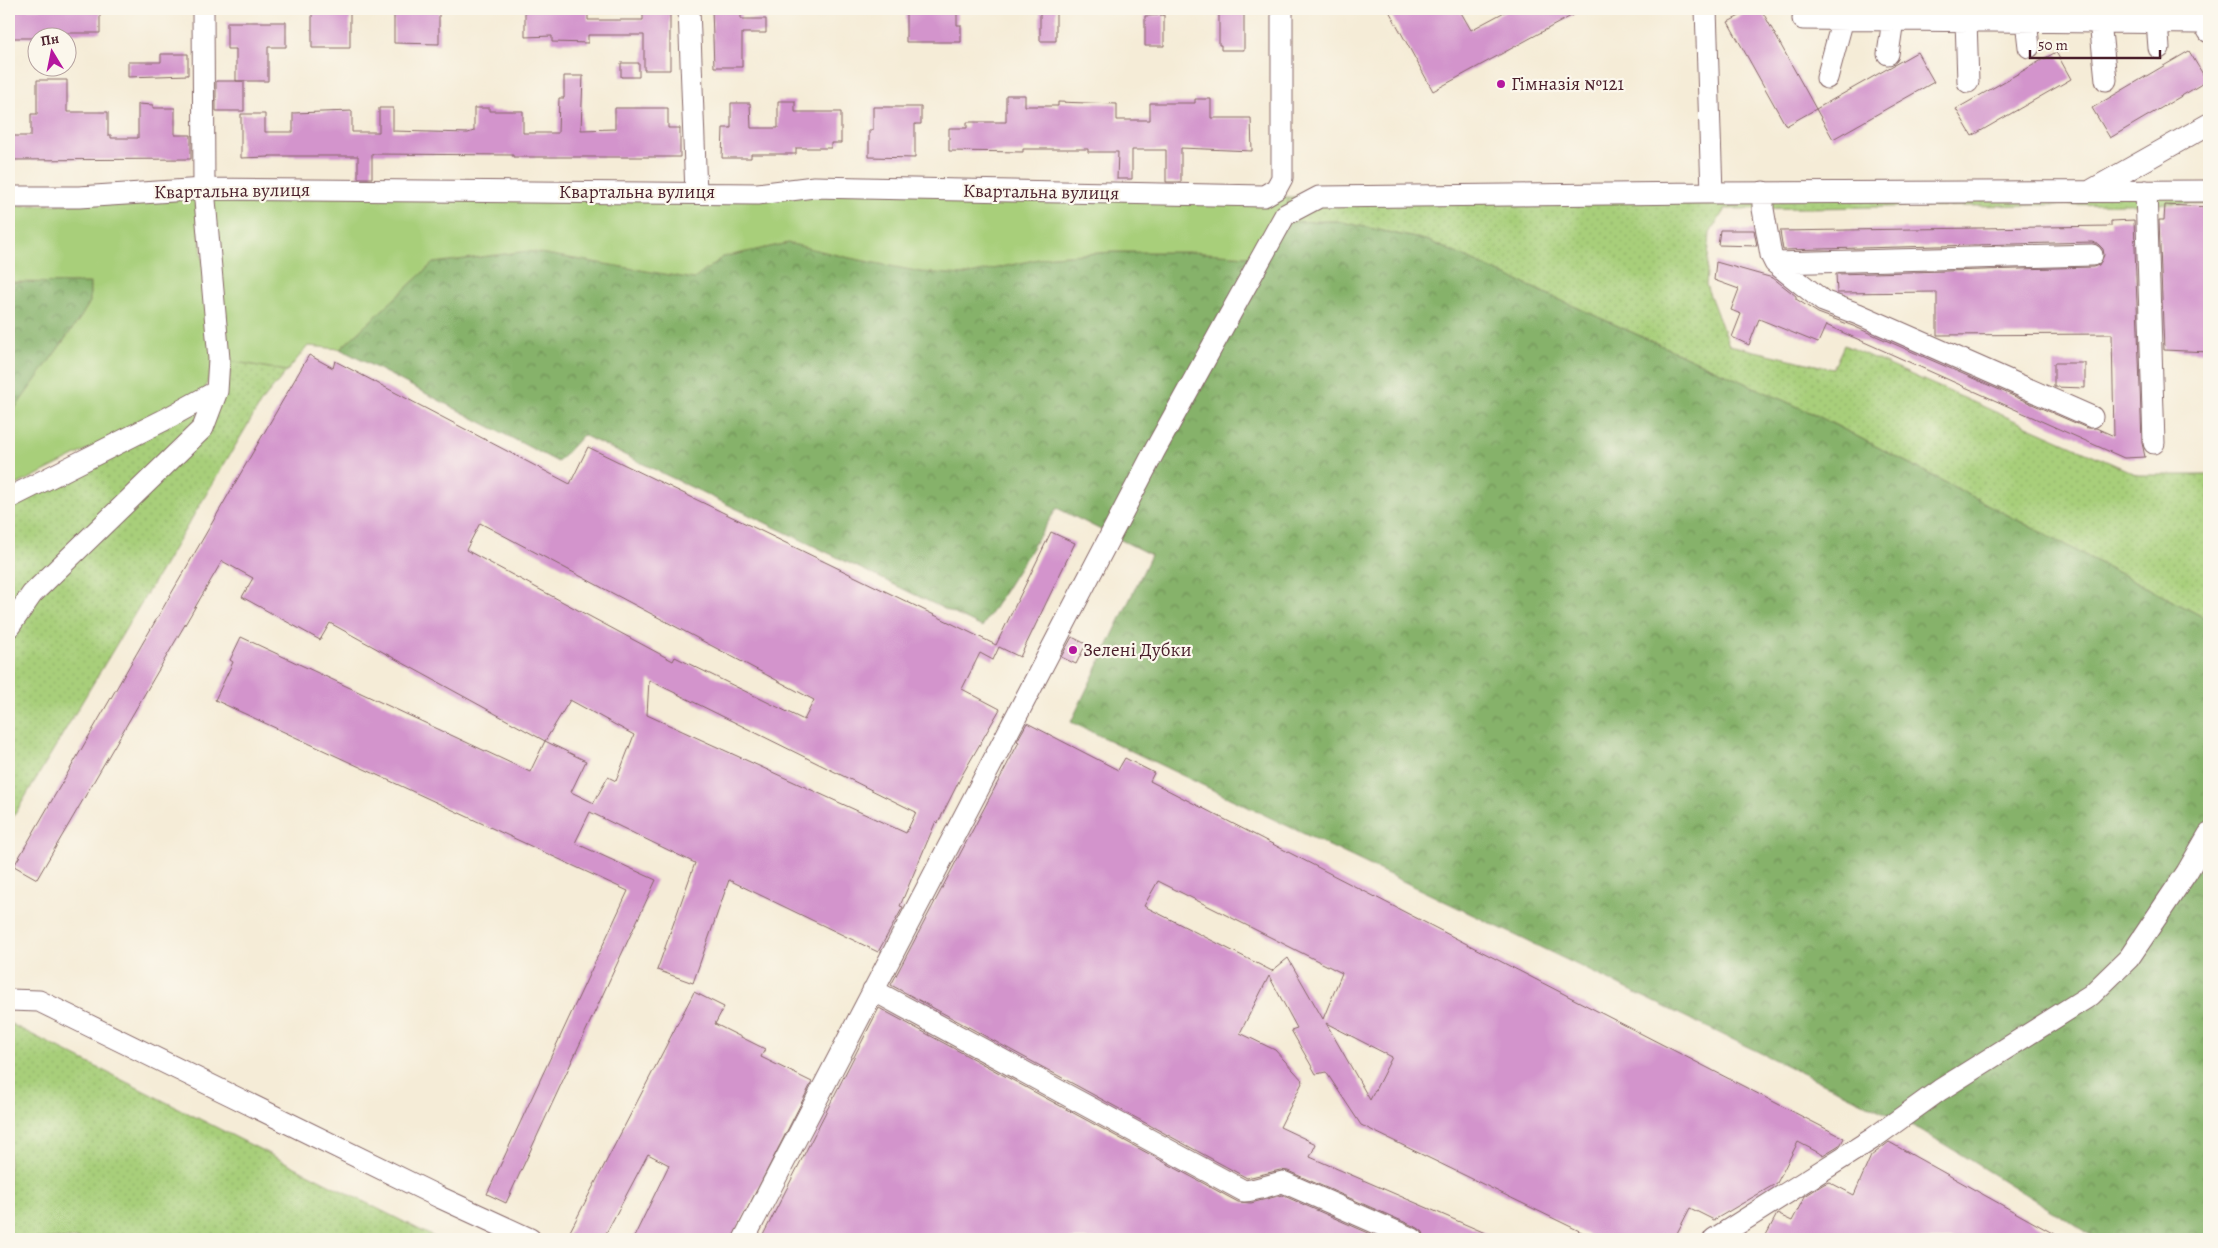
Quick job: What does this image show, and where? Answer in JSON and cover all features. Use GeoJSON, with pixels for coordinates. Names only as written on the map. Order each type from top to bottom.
{"type":"FeatureCollection","features":[{"type":"Feature","properties":{"kind":"street"},"geometry":{"type":"LineString","coordinates":[[9,627],[32,594],[203,428],[217,391],[219,359],[204,189],[203,9]]}},
{"type":"Feature","properties":{"kind":"street"},"geometry":{"type":"LineString","coordinates":[[689,9],[696,193]]}},
{"type":"Feature","properties":{"kind":"street","name":"Квартальна вулиця"},"geometry":{"type":"LineString","coordinates":[[9,197],[79,197],[204,189],[758,194],[814,187],[1264,196],[1276,189],[1282,178],[1282,9]]}},
{"type":"Feature","properties":{"kind":"street"},"geometry":{"type":"LineString","coordinates":[[1706,9],[1712,193]]}},
{"type":"Feature","properties":{"kind":"street"},"geometry":{"type":"LineString","coordinates":[[1803,19],[2200,23],[2205,25],[2209,32]]}},
{"type":"Feature","properties":{"kind":"street"},"geometry":{"type":"LineString","coordinates":[[1827,78],[1843,19]]}},
{"type":"Feature","properties":{"kind":"street"},"geometry":{"type":"LineString","coordinates":[[1888,54],[1893,20]]}},
{"type":"Feature","properties":{"kind":"street"},"geometry":{"type":"LineString","coordinates":[[1966,20],[1968,82]]}},
{"type":"Feature","properties":{"kind":"street"},"geometry":{"type":"LineString","coordinates":[[2026,21],[2029,47]]}},
{"type":"Feature","properties":{"kind":"street"},"geometry":{"type":"LineString","coordinates":[[2100,21],[2106,80]]}},
{"type":"Feature","properties":{"kind":"street"},"geometry":{"type":"LineString","coordinates":[[2157,22],[2159,48]]}},
{"type":"Feature","properties":{"kind":"street"},"geometry":{"type":"LineString","coordinates":[[2089,192],[2209,124]]}},
{"type":"Feature","properties":{"kind":"street"},"geometry":{"type":"LineString","coordinates":[[2146,191],[2154,444]]}},
{"type":"Feature","properties":{"kind":"street"},"geometry":{"type":"LineString","coordinates":[[744,1239],[1155,450],[1285,214],[1319,197],[1763,192],[2209,191]]}},
{"type":"Feature","properties":{"kind":"street"},"geometry":{"type":"LineString","coordinates":[[1763,192],[1766,227],[1771,255],[1775,263],[1823,301],[1858,314],[2092,417]]}},
{"type":"Feature","properties":{"kind":"street"},"geometry":{"type":"LineString","coordinates":[[1775,263],[2092,255]]}},
{"type":"Feature","properties":{"kind":"street"},"geometry":{"type":"LineString","coordinates":[[9,498],[147,429],[217,391]]}},
{"type":"Feature","properties":{"kind":"street"},"geometry":{"type":"LineString","coordinates":[[1714,1239],[1722,1232],[1760,1211],[1872,1139],[1940,1090],[2091,994],[2129,958],[2188,872],[2209,834]]}},
{"type":"Feature","properties":{"kind":"street"},"geometry":{"type":"LineString","coordinates":[[874,990],[1244,1191],[1258,1190],[1283,1182],[1414,1239]]}},
{"type":"Feature","properties":{"kind":"street"},"geometry":{"type":"LineString","coordinates":[[9,1000],[39,1001],[439,1197],[530,1239]]}},
{"type":"Feature","properties":{"kind":"green space"},"geometry":{"type":"Polygon","coordinates":[[[814,187],[1289,197],[1285,215],[1262,257],[1193,252],[1112,252],[1052,256],[965,275],[921,272],[788,243],[723,257],[694,279],[528,251],[433,263],[340,349],[308,346],[287,371],[219,359],[204,189],[814,187]]]}},
{"type":"Feature","properties":{"kind":"green space"},"geometry":{"type":"Polygon","coordinates":[[[2209,191],[2209,203],[1725,209],[1710,233],[1706,285],[1729,345],[1833,369],[1844,345],[2138,475],[2209,475],[2209,620],[1816,415],[1429,241],[1337,221],[1281,222],[1285,215],[1289,197],[2209,191]]]}},
{"type":"Feature","properties":{"kind":"green space"},"geometry":{"type":"Polygon","coordinates":[[[195,199],[215,356],[205,390],[9,489],[9,417],[81,317],[90,302],[90,283],[9,282],[9,206],[195,199]]]}},
{"type":"Feature","properties":{"kind":"green space"},"geometry":{"type":"Polygon","coordinates":[[[1337,221],[1429,241],[1816,415],[2209,620],[2209,1239],[2098,1239],[1921,1130],[1071,722],[1151,555],[1057,508],[982,627],[583,435],[558,462],[340,349],[433,263],[528,251],[694,279],[723,257],[788,243],[921,272],[965,275],[1052,256],[1112,252],[1193,252],[1262,257],[1281,222],[1337,221]]]}},
{"type":"Feature","properties":{"kind":"green space"},"geometry":{"type":"Polygon","coordinates":[[[9,282],[90,283],[90,302],[9,417],[9,282]]]}},
{"type":"Feature","properties":{"kind":"green space"},"geometry":{"type":"Polygon","coordinates":[[[219,359],[287,371],[262,401],[9,824],[9,627],[203,428],[219,359]]]}},
{"type":"Feature","properties":{"kind":"green space"},"geometry":{"type":"Polygon","coordinates":[[[199,404],[197,428],[9,616],[9,503],[199,404]]]}},
{"type":"Feature","properties":{"kind":"green space"},"geometry":{"type":"Polygon","coordinates":[[[9,1023],[432,1236],[438,1239],[9,1239],[9,1023]]]}},
{"type":"Feature","properties":{"kind":"building"},"geometry":{"type":"Polygon","coordinates":[[[9,9],[100,9],[100,33],[78,33],[78,28],[28,28],[28,38],[9,38],[9,9]]]}},
{"type":"Feature","properties":{"kind":"building"},"geometry":{"type":"Polygon","coordinates":[[[312,9],[350,9],[350,48],[312,48],[312,9]]]}},
{"type":"Feature","properties":{"kind":"building"},"geometry":{"type":"Polygon","coordinates":[[[394,9],[439,9],[439,44],[394,43],[394,9]]]}},
{"type":"Feature","properties":{"kind":"building"},"geometry":{"type":"Polygon","coordinates":[[[525,9],[588,9],[588,20],[643,20],[643,9],[670,9],[670,70],[644,70],[644,35],[588,35],[588,43],[552,42],[552,36],[525,37],[525,9]]]}},
{"type":"Feature","properties":{"kind":"building"},"geometry":{"type":"Polygon","coordinates":[[[712,9],[741,9],[741,19],[766,19],[766,33],[742,33],[742,67],[714,67],[712,9]]]}},
{"type":"Feature","properties":{"kind":"building"},"geometry":{"type":"Polygon","coordinates":[[[906,9],[957,9],[957,25],[961,25],[961,42],[906,42],[906,9]]]}},
{"type":"Feature","properties":{"kind":"building"},"geometry":{"type":"Polygon","coordinates":[[[1040,9],[1056,9],[1056,41],[1040,41],[1040,9]]]}},
{"type":"Feature","properties":{"kind":"building"},"geometry":{"type":"Polygon","coordinates":[[[1219,9],[1244,9],[1244,50],[1221,50],[1221,45],[1219,45],[1219,9]]]}},
{"type":"Feature","properties":{"kind":"building"},"geometry":{"type":"Polygon","coordinates":[[[1388,9],[1459,9],[1471,30],[1510,9],[1584,9],[1433,91],[1388,9]]]}},
{"type":"Feature","properties":{"kind":"building"},"geometry":{"type":"Polygon","coordinates":[[[1753,9],[1761,9],[1816,109],[1786,126],[1728,22],[1753,9]]]}},
{"type":"Feature","properties":{"kind":"building"},"geometry":{"type":"Polygon","coordinates":[[[1164,15],[1164,46],[1145,46],[1145,16],[1164,15]]]}},
{"type":"Feature","properties":{"kind":"building"},"geometry":{"type":"Polygon","coordinates":[[[227,22],[286,22],[286,47],[268,47],[268,81],[236,81],[236,49],[227,49],[227,22]]]}},
{"type":"Feature","properties":{"kind":"building"},"geometry":{"type":"Polygon","coordinates":[[[2189,51],[2207,81],[2110,138],[2092,108],[2189,51]]]}},
{"type":"Feature","properties":{"kind":"building"},"geometry":{"type":"Polygon","coordinates":[[[1917,52],[1934,82],[1833,139],[1816,109],[1917,52]]]}},
{"type":"Feature","properties":{"kind":"building"},"geometry":{"type":"Polygon","coordinates":[[[2056,52],[2071,79],[1972,136],[1956,109],[2056,52]]]}},
{"type":"Feature","properties":{"kind":"building"},"geometry":{"type":"Polygon","coordinates":[[[161,54],[188,54],[188,75],[128,77],[128,62],[161,62],[161,54]]]}},
{"type":"Feature","properties":{"kind":"building"},"geometry":{"type":"Polygon","coordinates":[[[621,63],[639,63],[639,77],[621,77],[621,63]]]}},
{"type":"Feature","properties":{"kind":"building"},"geometry":{"type":"Polygon","coordinates":[[[564,76],[583,76],[581,130],[615,129],[615,108],[668,108],[668,128],[680,128],[680,157],[513,157],[513,155],[372,154],[372,178],[358,178],[358,156],[269,156],[241,158],[241,114],[265,114],[265,132],[293,132],[293,113],[352,111],[352,132],[379,132],[379,108],[393,108],[393,131],[468,133],[474,131],[474,108],[490,108],[490,111],[523,111],[523,133],[558,133],[559,98],[564,98],[564,76]]]}},
{"type":"Feature","properties":{"kind":"building"},"geometry":{"type":"Polygon","coordinates":[[[37,80],[67,80],[67,112],[108,112],[108,135],[111,135],[111,138],[138,138],[138,104],[153,105],[153,108],[175,108],[175,135],[191,135],[191,159],[9,160],[9,136],[31,136],[31,114],[37,114],[37,80]]]}},
{"type":"Feature","properties":{"kind":"building"},"geometry":{"type":"Polygon","coordinates":[[[216,81],[244,81],[244,111],[216,111],[216,81]]]}},
{"type":"Feature","properties":{"kind":"building"},"geometry":{"type":"Polygon","coordinates":[[[1006,95],[1025,95],[1025,106],[1058,106],[1058,102],[1117,104],[1117,120],[1150,120],[1150,103],[1195,103],[1195,99],[1211,99],[1211,118],[1251,118],[1252,151],[1181,148],[1181,182],[1166,182],[1166,150],[1132,150],[1132,179],[1117,179],[1118,152],[1088,152],[1088,149],[1023,149],[1023,152],[949,151],[949,128],[967,128],[967,122],[1006,122],[1006,95]]]}},
{"type":"Feature","properties":{"kind":"building"},"geometry":{"type":"Polygon","coordinates":[[[778,101],[795,101],[795,112],[841,112],[841,143],[831,143],[831,148],[796,148],[796,154],[751,154],[751,158],[722,158],[723,128],[731,128],[731,103],[750,103],[751,128],[778,128],[778,101]]]}},
{"type":"Feature","properties":{"kind":"building"},"geometry":{"type":"Polygon","coordinates":[[[873,107],[921,107],[921,124],[915,124],[915,158],[869,157],[869,130],[873,130],[873,107]]]}},
{"type":"Feature","properties":{"kind":"building"},"geometry":{"type":"Polygon","coordinates":[[[2165,205],[2209,207],[2209,352],[2164,350],[2159,220],[2164,220],[2165,205]]]}},
{"type":"Feature","properties":{"kind":"building"},"geometry":{"type":"Polygon","coordinates":[[[2134,220],[2142,443],[2145,457],[2124,458],[1826,325],[1818,343],[1759,319],[1749,345],[1732,337],[1741,314],[1731,310],[1739,289],[1714,280],[1716,262],[1773,278],[1796,296],[1796,299],[1818,313],[1853,326],[2087,428],[2096,428],[2114,436],[2112,334],[1937,335],[1937,292],[1837,293],[1836,274],[2093,267],[2099,265],[2104,255],[2103,249],[2098,244],[2092,242],[1783,250],[1780,231],[2111,226],[2111,221],[2134,220]]]}},
{"type":"Feature","properties":{"kind":"building"},"geometry":{"type":"Polygon","coordinates":[[[1720,230],[1754,230],[1757,246],[1718,245],[1720,230]]]}},
{"type":"Feature","properties":{"kind":"building"},"geometry":{"type":"Polygon","coordinates":[[[309,355],[333,368],[335,361],[570,484],[588,447],[996,645],[1051,532],[1075,543],[1020,657],[999,647],[993,660],[980,653],[962,689],[1000,709],[961,777],[938,823],[936,821],[900,906],[903,907],[878,952],[729,880],[693,983],[657,970],[695,863],[590,812],[575,843],[656,880],[506,1203],[487,1194],[628,891],[215,700],[233,662],[230,660],[241,637],[530,772],[545,741],[330,623],[320,640],[242,597],[253,578],[222,561],[37,879],[14,866],[309,355]],[[480,523],[466,550],[673,661],[675,657],[804,720],[814,700],[480,523]],[[649,680],[647,715],[906,833],[916,812],[649,680]],[[570,700],[545,741],[586,761],[571,792],[594,803],[608,777],[616,781],[634,735],[570,700]]]}},
{"type":"Feature","properties":{"kind":"building"},"geometry":{"type":"Polygon","coordinates":[[[2054,363],[2085,363],[2085,388],[2054,387],[2054,363]]]}},
{"type":"Feature","properties":{"kind":"building","name":"Зелені Дубки"},"geometry":{"type":"Polygon","coordinates":[[[1072,637],[1086,644],[1076,664],[1061,657],[1072,637]]]}},
{"type":"Feature","properties":{"kind":"building"},"geometry":{"type":"Polygon","coordinates":[[[1027,723],[1118,770],[1125,758],[1154,773],[1150,781],[1844,1138],[1841,1144],[1823,1155],[1798,1142],[1777,1183],[1714,1220],[1690,1208],[1674,1239],[1596,1239],[1361,1125],[1326,1072],[1316,1074],[1291,1030],[1297,1028],[1269,976],[1240,1033],[1275,1050],[1303,1081],[1280,1127],[1316,1144],[1310,1157],[1499,1239],[1425,1239],[1423,1232],[1418,1228],[1288,1171],[1280,1170],[1247,1178],[891,985],[1019,742],[1017,741],[1027,723]],[[1158,881],[1144,906],[1272,971],[1288,958],[1323,1019],[1342,973],[1158,881]],[[1326,1023],[1370,1100],[1392,1057],[1326,1023]]]}},
{"type":"Feature","properties":{"kind":"building"},"geometry":{"type":"Polygon","coordinates":[[[694,992],[724,1007],[715,1024],[765,1049],[761,1057],[812,1082],[732,1239],[633,1239],[669,1165],[648,1154],[603,1239],[566,1239],[694,992]]]}},
{"type":"Feature","properties":{"kind":"building"},"geometry":{"type":"Polygon","coordinates":[[[879,1008],[1238,1202],[1251,1203],[1282,1195],[1382,1239],[761,1239],[879,1008]]]}},
{"type":"Feature","properties":{"kind":"building"},"geometry":{"type":"Polygon","coordinates":[[[1889,1142],[2063,1239],[1764,1239],[1777,1214],[1792,1221],[1805,1196],[1824,1184],[1829,1182],[1854,1195],[1871,1156],[1889,1142]]]}},
{"type":"Feature","properties":{"kind":"place","name":"Гімназія №121"},"geometry":{"type":"Point","coordinates":[1501,84]}},
{"type":"Feature","properties":{"kind":"place","name":"Зелені Дубки"},"geometry":{"type":"Point","coordinates":[1073,650]}}]}
